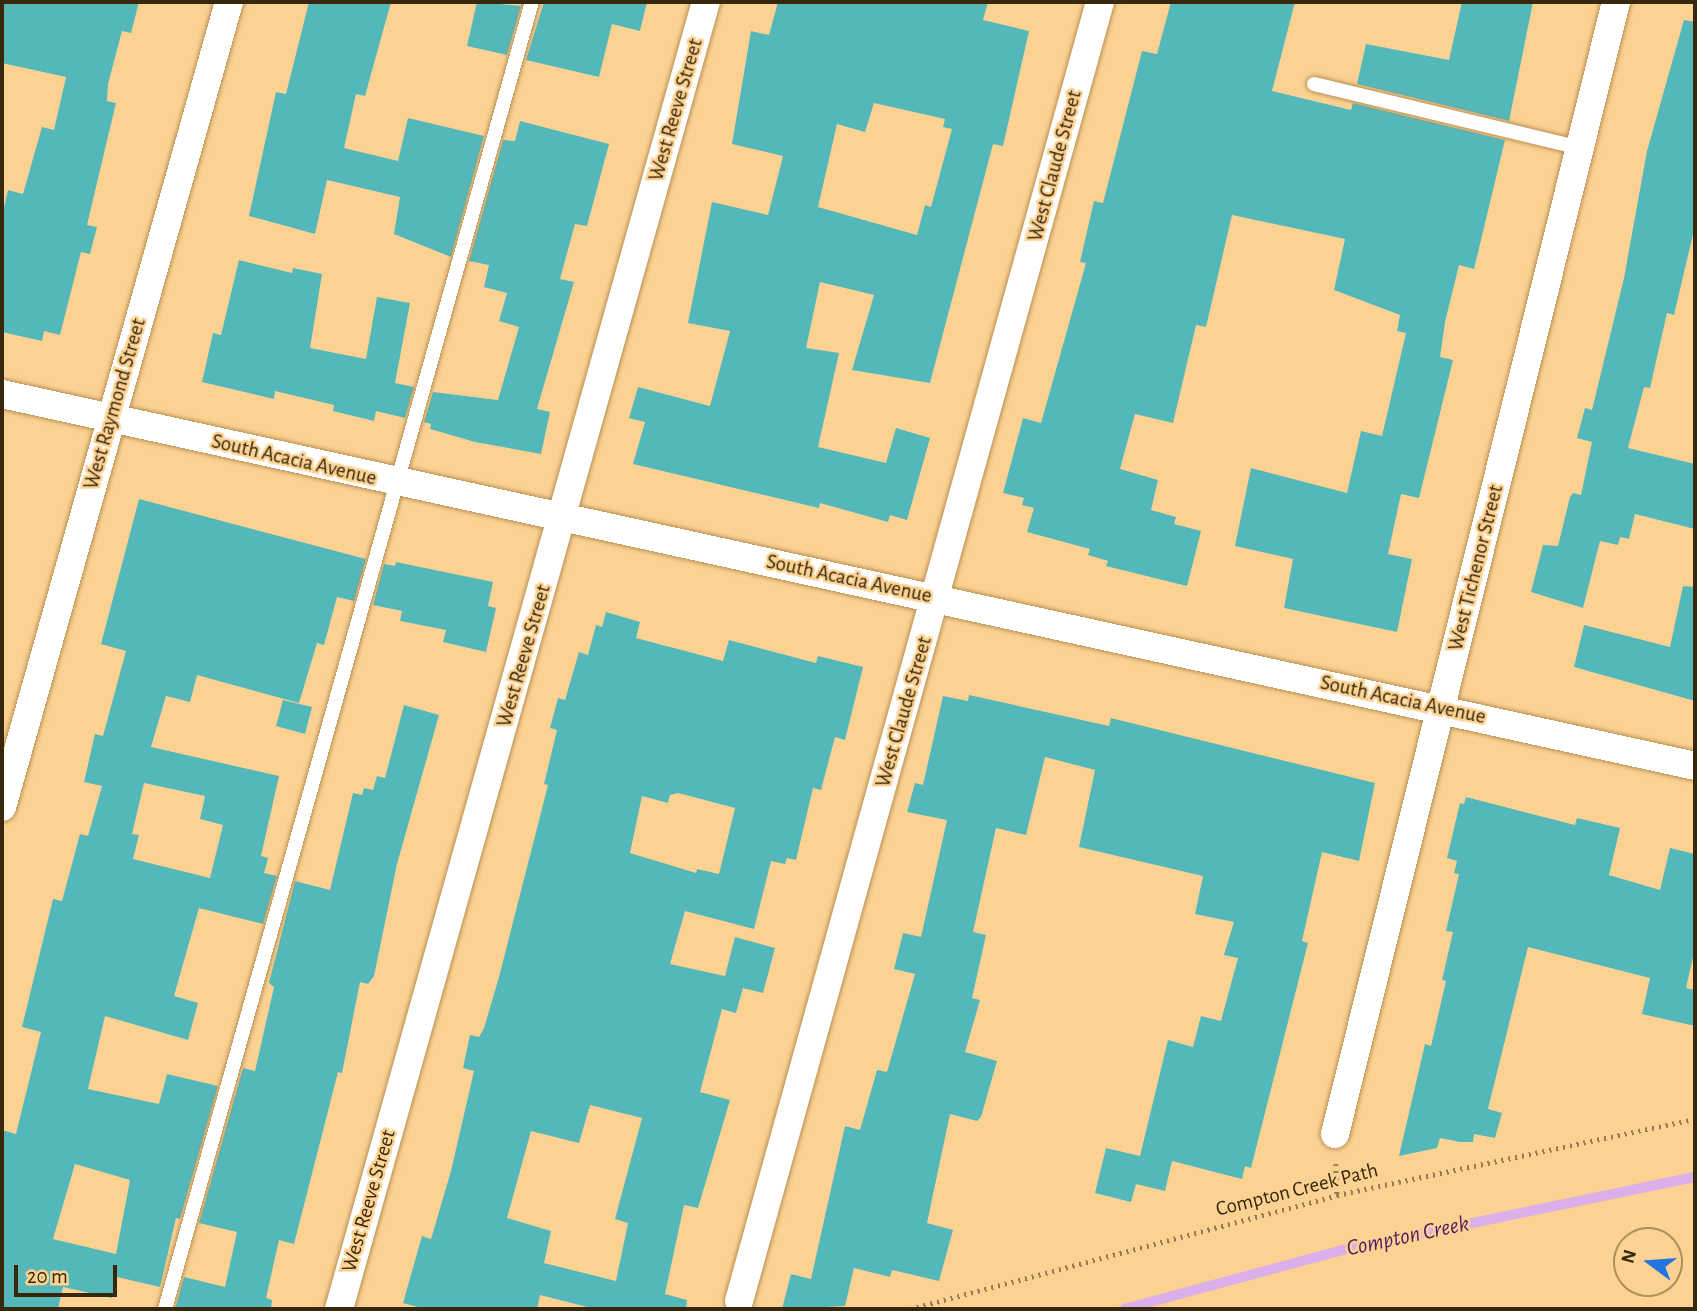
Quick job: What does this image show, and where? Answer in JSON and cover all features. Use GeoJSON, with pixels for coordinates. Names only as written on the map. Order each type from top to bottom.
{"type":"FeatureCollection","features":[{"type":"Feature","properties":{"kind":"street","name":"West Raymond Street"},"geometry":{"type":"LineString","coordinates":[[2,807],[229,2]]}},
{"type":"Feature","properties":{"kind":"street","name":"West Reeve Street"},"geometry":{"type":"LineString","coordinates":[[339,1309],[706,2]]}},
{"type":"Feature","properties":{"kind":"street","name":"West Claude Street"},"geometry":{"type":"LineString","coordinates":[[740,1301],[1100,2]]}},
{"type":"Feature","properties":{"kind":"street","name":"West Tichenor Street"},"geometry":{"type":"LineString","coordinates":[[1335,1134],[1616,2]]}},
{"type":"Feature","properties":{"kind":"street","name":"South Acacia Avenue"},"geometry":{"type":"LineString","coordinates":[[2,394],[562,520],[936,598],[1695,766]]}},
{"type":"Feature","properties":{"kind":"lane"},"geometry":{"type":"LineString","coordinates":[[165,1309],[532,2]]}},
{"type":"Feature","properties":{"kind":"lane"},"geometry":{"type":"LineString","coordinates":[[1314,84],[1580,148]]}},
{"type":"Feature","properties":{"kind":"path","name":"Compton Creek Path"},"geometry":{"type":"LineString","coordinates":[[910,1309],[1337,1195],[1695,1119]]}},
{"type":"Feature","properties":{"kind":"building"},"geometry":{"type":"Polygon","coordinates":[[[4,2],[139,2],[131,33],[122,31],[108,84],[107,101],[116,103],[87,225],[97,227],[90,254],[81,252],[60,335],[44,331],[42,341],[2,332],[2,216],[8,190],[23,194],[42,127],[54,130],[66,77],[2,63],[4,2]]]}},
{"type":"Feature","properties":{"kind":"building"},"geometry":{"type":"Polygon","coordinates":[[[309,2],[391,2],[365,96],[356,94],[344,148],[398,161],[408,118],[484,136],[451,257],[394,234],[400,197],[327,180],[315,234],[249,216],[276,92],[286,94],[309,2]]]}},
{"type":"Feature","properties":{"kind":"building"},"geometry":{"type":"Polygon","coordinates":[[[477,2],[521,6],[507,55],[467,46],[477,2]]]}},
{"type":"Feature","properties":{"kind":"building"},"geometry":{"type":"Polygon","coordinates":[[[544,2],[647,2],[640,31],[612,24],[599,77],[526,60],[544,2]]]}},
{"type":"Feature","properties":{"kind":"building"},"geometry":{"type":"Polygon","coordinates":[[[778,2],[988,2],[983,20],[1029,31],[1003,146],[993,144],[930,383],[852,370],[874,295],[820,282],[806,348],[839,353],[818,447],[886,463],[896,428],[930,438],[907,520],[890,515],[888,522],[820,503],[819,508],[633,464],[645,422],[629,418],[638,387],[710,406],[730,331],[688,323],[712,202],[768,215],[783,156],[732,144],[751,31],[769,35],[778,2]],[[874,103],[865,132],[837,124],[818,207],[917,235],[925,205],[931,207],[952,129],[943,127],[945,119],[874,103]]]}},
{"type":"Feature","properties":{"kind":"building"},"geometry":{"type":"Polygon","coordinates":[[[1171,2],[1295,2],[1272,91],[1351,110],[1353,103],[1505,140],[1474,269],[1459,265],[1445,322],[1440,357],[1453,360],[1419,498],[1401,494],[1388,554],[1412,559],[1397,632],[1284,608],[1293,559],[1235,546],[1251,468],[1347,493],[1361,431],[1382,436],[1406,333],[1397,331],[1400,315],[1334,290],[1345,239],[1232,215],[1206,327],[1196,325],[1173,423],[1135,414],[1120,469],[1158,480],[1151,510],[1176,517],[1174,524],[1201,531],[1187,586],[1106,566],[1108,561],[1088,555],[1090,549],[1027,532],[1034,508],[1022,505],[1024,498],[1003,493],[1023,418],[1041,423],[1086,263],[1080,262],[1094,201],[1103,203],[1142,51],[1157,54],[1171,2]]]}},
{"type":"Feature","properties":{"kind":"building"},"geometry":{"type":"Polygon","coordinates":[[[1462,2],[1533,2],[1509,121],[1357,84],[1366,44],[1449,60],[1462,2]]]}},
{"type":"Feature","properties":{"kind":"building"},"geometry":{"type":"Polygon","coordinates":[[[1684,20],[1695,22],[1695,226],[1674,315],[1667,313],[1650,388],[1644,387],[1628,448],[1695,464],[1695,529],[1635,514],[1629,539],[1620,537],[1618,545],[1600,541],[1583,608],[1531,592],[1543,545],[1558,546],[1570,497],[1573,493],[1581,495],[1592,442],[1577,438],[1585,408],[1592,410],[1624,278],[1647,151],[1684,20]]]}},
{"type":"Feature","properties":{"kind":"building"},"geometry":{"type":"Polygon","coordinates":[[[520,121],[609,144],[587,226],[575,224],[560,279],[574,282],[537,409],[550,412],[541,454],[475,442],[430,429],[431,424],[424,422],[433,392],[498,400],[519,327],[499,321],[507,293],[484,287],[489,265],[469,261],[503,140],[515,141],[520,121]]]}},
{"type":"Feature","properties":{"kind":"building"},"geometry":{"type":"Polygon","coordinates":[[[239,260],[292,273],[293,268],[322,274],[310,348],[366,359],[377,297],[410,303],[395,383],[414,387],[405,418],[376,411],[374,421],[333,411],[334,405],[275,391],[274,399],[202,382],[213,333],[221,335],[239,260]]]}},
{"type":"Feature","properties":{"kind":"building"},"geometry":{"type":"Polygon","coordinates":[[[139,499],[366,559],[354,601],[337,597],[324,645],[317,643],[299,703],[197,675],[190,702],[166,696],[151,747],[279,776],[261,856],[268,858],[264,873],[277,876],[263,924],[199,908],[174,996],[198,1003],[188,1040],[105,1016],[88,1089],[159,1104],[167,1074],[218,1086],[180,1219],[176,1218],[160,1287],[117,1277],[112,1298],[63,1287],[58,1309],[2,1309],[2,1130],[16,1134],[41,1032],[22,1027],[53,899],[62,901],[80,834],[88,836],[102,786],[84,782],[95,734],[103,736],[126,651],[101,644],[139,499]],[[144,783],[132,834],[139,835],[133,859],[210,878],[223,825],[200,819],[205,796],[144,783]],[[75,1164],[53,1239],[116,1254],[130,1180],[75,1164]]]}},
{"type":"Feature","properties":{"kind":"building"},"geometry":{"type":"Polygon","coordinates":[[[396,562],[493,582],[488,606],[496,608],[486,652],[443,642],[446,630],[400,621],[402,611],[373,605],[384,564],[395,566],[396,562]]]}},
{"type":"Feature","properties":{"kind":"building"},"geometry":{"type":"Polygon","coordinates":[[[1683,586],[1695,587],[1695,701],[1574,667],[1584,625],[1670,647],[1683,586]]]}},
{"type":"Feature","properties":{"kind":"building"},"geometry":{"type":"Polygon","coordinates":[[[606,612],[640,622],[636,638],[723,661],[729,640],[816,663],[818,656],[863,667],[845,740],[835,737],[821,790],[813,788],[796,860],[787,858],[785,864],[771,861],[754,929],[685,911],[670,964],[725,976],[735,937],[775,948],[763,993],[743,988],[736,1013],[722,1009],[700,1092],[730,1100],[698,1208],[684,1205],[665,1294],[687,1300],[686,1309],[595,1309],[540,1295],[537,1309],[425,1309],[403,1303],[422,1236],[431,1239],[451,1171],[474,1071],[463,1068],[470,1035],[479,1037],[484,1028],[499,977],[548,785],[544,784],[557,730],[550,728],[558,698],[565,700],[579,652],[588,655],[596,625],[602,627],[606,612]],[[678,793],[670,795],[668,803],[642,796],[630,853],[696,873],[697,869],[719,874],[735,808],[678,793]],[[590,1105],[579,1143],[531,1131],[507,1218],[551,1231],[544,1263],[616,1281],[628,1223],[615,1219],[642,1118],[590,1105]]]}},
{"type":"Feature","properties":{"kind":"building"},"geometry":{"type":"Polygon","coordinates":[[[969,695],[1109,726],[1111,718],[1375,783],[1359,861],[1322,852],[1302,941],[1308,943],[1251,1168],[1245,1166],[1242,1179],[1172,1161],[1165,1191],[1136,1184],[1131,1202],[1095,1193],[1106,1148],[1140,1156],[1168,1040],[1193,1047],[1201,1016],[1221,1021],[1238,958],[1224,955],[1234,922],[1195,914],[1203,876],[1079,847],[1095,770],[1045,757],[1026,835],[996,828],[973,932],[986,935],[972,998],[980,1000],[965,1052],[997,1061],[981,1117],[977,1121],[950,1114],[927,1223],[953,1230],[939,1281],[892,1270],[890,1277],[854,1268],[845,1306],[782,1309],[791,1274],[811,1279],[845,1126],[860,1130],[877,1070],[887,1072],[915,974],[894,969],[903,933],[921,937],[947,820],[907,812],[915,783],[923,785],[943,696],[968,701],[969,695]]]}},
{"type":"Feature","properties":{"kind":"building"},"geometry":{"type":"Polygon","coordinates":[[[283,700],[312,707],[305,734],[276,726],[283,700]]]}},
{"type":"Feature","properties":{"kind":"building"},"geometry":{"type":"Polygon","coordinates":[[[404,705],[439,715],[397,864],[374,976],[368,984],[360,982],[342,1073],[338,1072],[294,1244],[279,1240],[266,1298],[272,1300],[271,1309],[175,1309],[184,1277],[225,1287],[237,1232],[199,1223],[243,1068],[255,1071],[274,987],[269,983],[295,881],[330,890],[353,793],[362,795],[364,788],[373,790],[377,776],[385,778],[404,705]]]}},
{"type":"Feature","properties":{"kind":"building"},"geometry":{"type":"Polygon","coordinates":[[[1466,797],[1575,825],[1577,818],[1620,828],[1609,875],[1660,890],[1670,848],[1695,854],[1695,948],[1686,988],[1695,990],[1695,1026],[1642,1014],[1650,978],[1528,947],[1488,1109],[1502,1113],[1495,1138],[1474,1134],[1473,1142],[1460,1142],[1440,1138],[1437,1148],[1399,1156],[1425,1044],[1431,1046],[1446,981],[1442,980],[1453,932],[1446,931],[1459,874],[1454,873],[1457,861],[1447,858],[1460,803],[1464,804],[1466,797]]]}},
{"type":"Feature","properties":{"kind":"waterway","name":"Compton Creek"},"geometry":{"type":"LineString","coordinates":[[1124,1309],[1347,1249],[1695,1177]]}}]}
